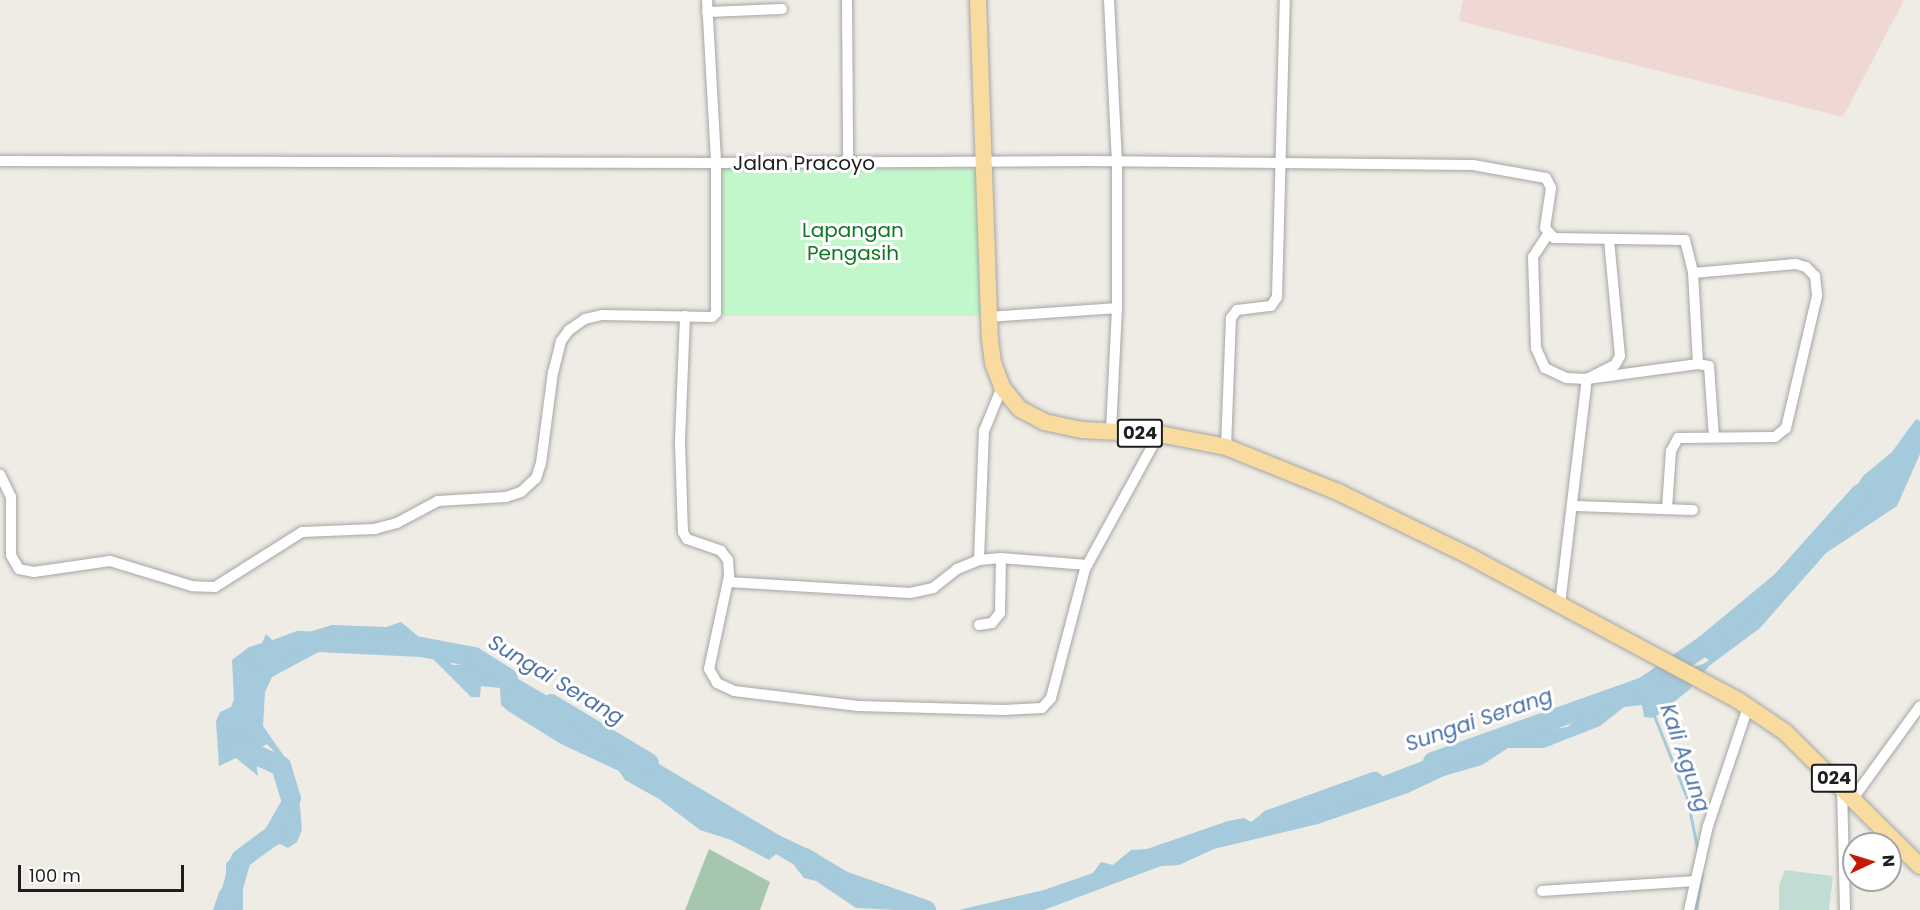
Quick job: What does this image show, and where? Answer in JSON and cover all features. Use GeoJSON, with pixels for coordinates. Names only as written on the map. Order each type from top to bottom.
{"type":"FeatureCollection","features":[{"type":"Feature","properties":{"kind":"main road","name":"024"},"geometry":{"type":"LineString","coordinates":[[978,0],[989,317],[993,363],[1002,387],[1020,409],[1044,422],[1111,432],[1159,434],[1226,447],[1338,492],[1560,604],[1744,704],[1785,732],[1848,791],[1920,866]]}},
{"type":"Feature","properties":{"kind":"street","name":"Jalan Pracoyo"},"geometry":{"type":"LineString","coordinates":[[707,0],[716,163],[1117,162],[1473,165],[1540,174],[1551,188],[1548,234]]}},
{"type":"Feature","properties":{"kind":"street"},"geometry":{"type":"LineString","coordinates":[[847,0],[848,163]]}},
{"type":"Feature","properties":{"kind":"street"},"geometry":{"type":"LineString","coordinates":[[1109,0],[1117,162],[1117,308],[1111,432]]}},
{"type":"Feature","properties":{"kind":"street"},"geometry":{"type":"LineString","coordinates":[[1226,447],[1231,318],[1237,310],[1271,306],[1277,297],[1285,0]]}},
{"type":"Feature","properties":{"kind":"street"},"geometry":{"type":"LineString","coordinates":[[707,12],[782,9]]}},
{"type":"Feature","properties":{"kind":"street"},"geometry":{"type":"LineString","coordinates":[[0,161],[716,163],[716,315],[602,315],[585,319],[569,330],[561,341],[553,372],[541,463],[536,477],[521,492],[500,497],[438,501],[397,523],[375,530],[302,532],[215,587],[192,586],[110,561],[34,572],[19,568],[11,555],[11,497],[0,474]]}},
{"type":"Feature","properties":{"kind":"street"},"geometry":{"type":"LineString","coordinates":[[1698,364],[1691,250],[1685,240],[1563,239],[1548,234],[1533,257],[1538,355],[1551,372],[1566,378],[1587,379],[1698,364],[1708,366],[1714,437]]}},
{"type":"Feature","properties":{"kind":"street"},"geometry":{"type":"LineString","coordinates":[[1587,379],[1615,365],[1620,356],[1609,240]]}},
{"type":"Feature","properties":{"kind":"street"},"geometry":{"type":"LineString","coordinates":[[1667,508],[1673,442],[1686,437],[1775,437],[1786,428],[1817,297],[1815,276],[1806,267],[1796,264],[1693,273]]}},
{"type":"Feature","properties":{"kind":"street"},"geometry":{"type":"LineString","coordinates":[[989,317],[1117,308]]}},
{"type":"Feature","properties":{"kind":"street"},"geometry":{"type":"LineString","coordinates":[[685,316],[680,443],[682,532],[687,539],[725,554],[728,582],[709,669],[717,683],[734,691],[858,706],[1026,710],[1042,708],[1051,698],[1087,565],[1159,434]]}},
{"type":"Feature","properties":{"kind":"street"},"geometry":{"type":"LineString","coordinates":[[1560,604],[1587,379]]}},
{"type":"Feature","properties":{"kind":"street"},"geometry":{"type":"LineString","coordinates":[[979,560],[984,431],[1002,387]]}},
{"type":"Feature","properties":{"kind":"street"},"geometry":{"type":"LineString","coordinates":[[1573,506],[1693,510]]}},
{"type":"Feature","properties":{"kind":"street"},"geometry":{"type":"LineString","coordinates":[[728,582],[919,593],[979,560],[1001,558],[1087,565]]}},
{"type":"Feature","properties":{"kind":"street"},"geometry":{"type":"LineString","coordinates":[[979,625],[992,623],[1000,613],[1001,558]]}},
{"type":"Feature","properties":{"kind":"street"},"geometry":{"type":"LineString","coordinates":[[1689,910],[1703,849],[1744,704]]}},
{"type":"Feature","properties":{"kind":"street"},"geometry":{"type":"LineString","coordinates":[[1845,910],[1848,791],[1920,706]]}},
{"type":"Feature","properties":{"kind":"street"},"geometry":{"type":"LineString","coordinates":[[1542,891],[1696,878]]}},
{"type":"Feature","properties":{"kind":"shaded area"},"geometry":{"type":"Polygon","coordinates":[[[1463,0],[1904,0],[1843,117],[1459,21],[1463,0]]]}},
{"type":"Feature","properties":{"kind":"shaded area"},"geometry":{"type":"Polygon","coordinates":[[[1916,419],[1920,421],[1920,454],[1897,506],[1826,553],[1760,628],[1709,666],[1690,689],[1654,718],[1644,717],[1642,705],[1624,707],[1600,726],[1544,748],[1508,748],[1482,765],[1444,776],[1408,793],[1318,824],[1214,849],[1179,865],[1161,866],[1044,910],[959,910],[1044,890],[1093,873],[1101,862],[1113,865],[1131,850],[1147,849],[1228,821],[1244,818],[1251,822],[1264,812],[1301,810],[1340,799],[1355,787],[1438,755],[1495,749],[1534,732],[1567,727],[1588,711],[1618,704],[1645,683],[1703,664],[1709,660],[1704,657],[1718,636],[1773,592],[1781,578],[1826,539],[1842,518],[1849,498],[1863,476],[1892,452],[1916,419]]]}},
{"type":"Feature","properties":{"kind":"shaded area"},"geometry":{"type":"Polygon","coordinates":[[[401,622],[453,665],[491,663],[568,708],[580,728],[619,748],[642,754],[779,835],[818,854],[816,857],[839,887],[896,910],[856,908],[816,881],[804,878],[793,864],[776,854],[769,860],[731,840],[700,830],[659,799],[625,780],[619,771],[561,744],[508,711],[501,705],[500,688],[481,686],[480,697],[471,697],[417,643],[398,636],[376,641],[341,640],[272,677],[265,692],[263,726],[288,762],[300,806],[302,830],[297,842],[288,848],[280,844],[252,857],[243,888],[243,910],[213,910],[219,892],[226,883],[226,864],[239,848],[251,854],[286,793],[282,760],[267,744],[255,751],[258,776],[236,758],[219,766],[216,721],[220,712],[231,707],[234,699],[232,660],[249,647],[262,643],[266,634],[282,649],[294,645],[309,632],[332,625],[386,627],[401,622]]]}},
{"type":"Feature","properties":{"kind":"shaded area"},"geometry":{"type":"Polygon","coordinates":[[[1785,870],[1833,876],[1829,910],[1779,910],[1779,885],[1785,870]]]}},
{"type":"Feature","properties":{"kind":"green space","name":"Lapangan Pengasih"},"geometry":{"type":"Polygon","coordinates":[[[722,168],[983,168],[983,316],[722,316],[722,168]]]}},
{"type":"Feature","properties":{"kind":"green space"},"geometry":{"type":"Polygon","coordinates":[[[709,849],[770,882],[760,910],[685,910],[709,849]]]}},
{"type":"Feature","properties":{"kind":"waterway","name":"Sungai Serang"},"geometry":{"type":"LineString","coordinates":[[1433,762],[1644,687],[1705,645],[1782,581],[1861,493]]}},
{"type":"Feature","properties":{"kind":"waterway","name":"Sungai Serang"},"geometry":{"type":"LineString","coordinates":[[256,657],[299,641],[421,647],[474,657],[508,678]]}},
{"type":"Feature","properties":{"kind":"waterway","name":"Sungai Serang"},"geometry":{"type":"LineString","coordinates":[[551,704],[649,763]]}},
{"type":"Feature","properties":{"kind":"waterway","name":"Kali Agung"},"geometry":{"type":"LineString","coordinates":[[1653,713],[1687,798],[1698,852]]}},
{"type":"Feature","properties":{"kind":"waterway","name":"Sungai Serang"},"geometry":{"type":"LineString","coordinates":[[237,741],[236,746],[281,766],[291,798]]}},
{"type":"Feature","properties":{"kind":"waterway","name":"Sungai Serang"},"geometry":{"type":"LineString","coordinates":[[1269,820],[1374,782]]}},
{"type":"Feature","properties":{"kind":"waterway","name":"Sungai Serang"},"geometry":{"type":"LineString","coordinates":[[226,910],[241,859],[275,834]]}},
{"type":"Feature","properties":{"kind":"waterway","name":"Sungai Serang"},"geometry":{"type":"LineString","coordinates":[[805,858],[843,881],[926,910]]}},
{"type":"Feature","properties":{"kind":"waterway","name":"Kali Agung"},"geometry":{"type":"LineString","coordinates":[[1696,910],[1702,873]]}}]}
